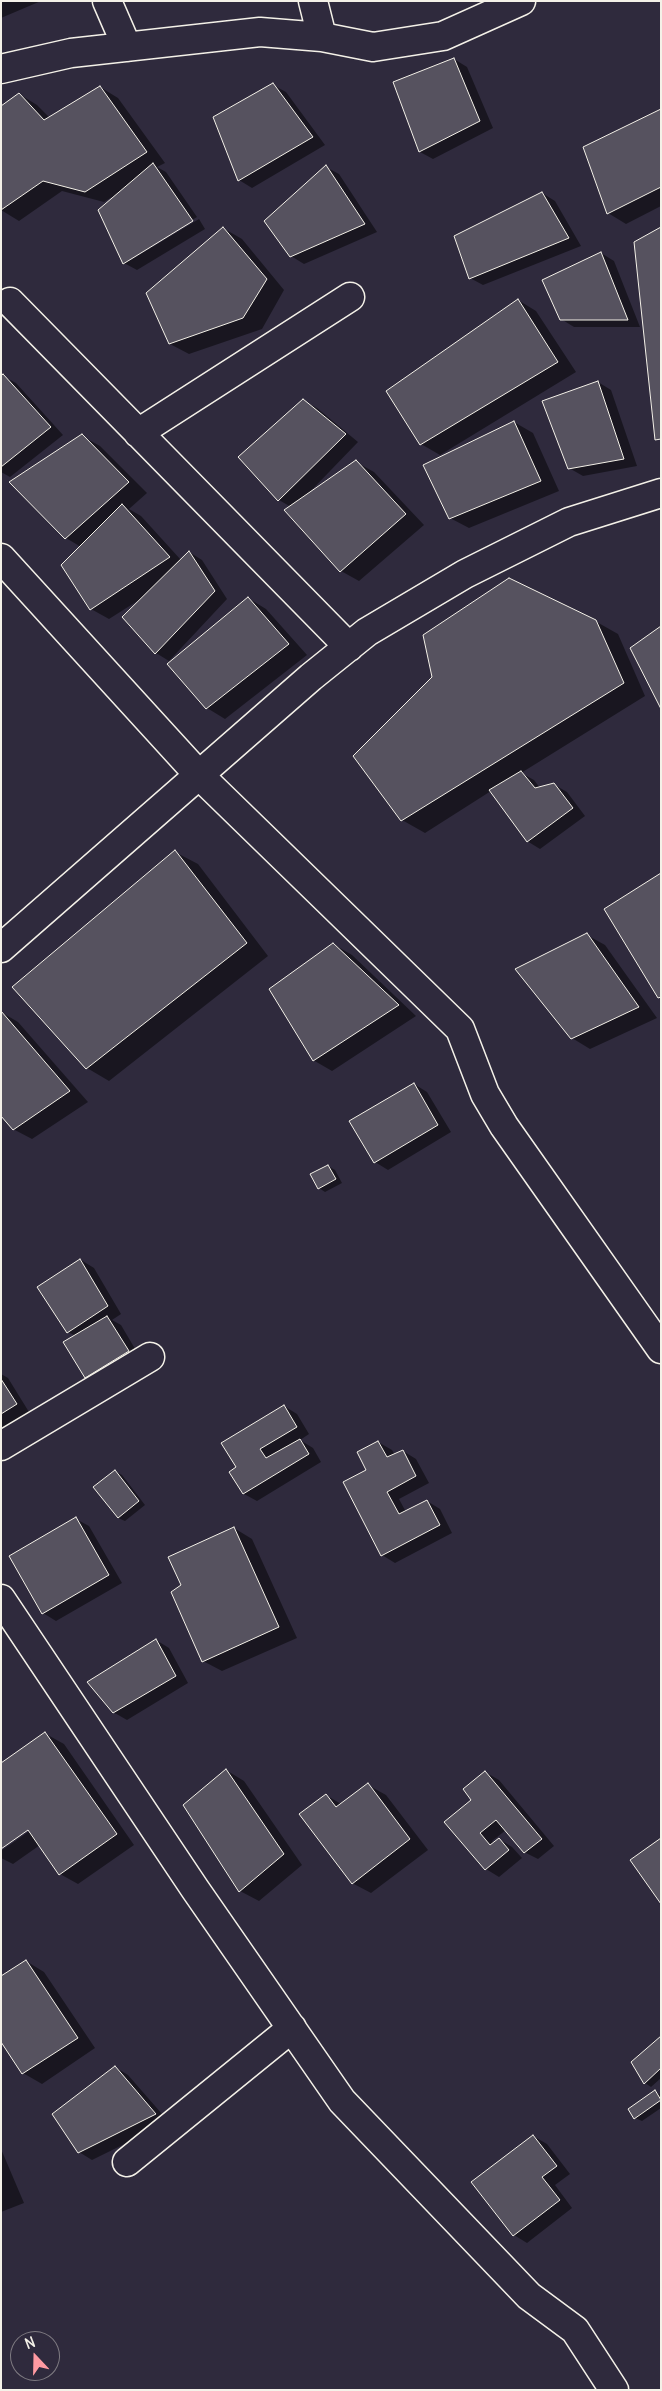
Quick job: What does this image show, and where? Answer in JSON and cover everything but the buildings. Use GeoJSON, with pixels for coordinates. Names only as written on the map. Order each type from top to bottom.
{"type":"FeatureCollection","features":[{"type":"Feature","properties":{"kind":"street"},"geometry":{"type":"LineString","coordinates":[[106,1],[127,47]]}},
{"type":"Feature","properties":{"kind":"street"},"geometry":{"type":"LineString","coordinates":[[313,1],[322,37]]}},
{"type":"Feature","properties":{"kind":"street"},"geometry":{"type":"LineString","coordinates":[[1,69],[71,53],[260,32],[322,37],[373,47],[443,36],[521,1]]}},
{"type":"Feature","properties":{"kind":"street"},"geometry":{"type":"LineString","coordinates":[[138,433],[350,297]]}},
{"type":"Feature","properties":{"kind":"street"},"geometry":{"type":"LineString","coordinates":[[10,302],[348,647]]}},
{"type":"Feature","properties":{"kind":"street"},"geometry":{"type":"LineString","coordinates":[[1,948],[310,677],[367,632],[473,570],[570,522],[661,493]]}},
{"type":"Feature","properties":{"kind":"street"},"geometry":{"type":"LineString","coordinates":[[1,558],[198,775],[460,1029],[485,1094],[504,1126],[661,1349]]}},
{"type":"Feature","properties":{"kind":"street"},"geometry":{"type":"LineString","coordinates":[[1,1446],[150,1357]]}},
{"type":"Feature","properties":{"kind":"street"},"geometry":{"type":"LineString","coordinates":[[2,1603],[195,1889],[342,2101],[529,2296],[574,2330],[614,2390]]}},
{"type":"Feature","properties":{"kind":"street"},"geometry":{"type":"LineString","coordinates":[[127,2162],[292,2028]]}}]}
